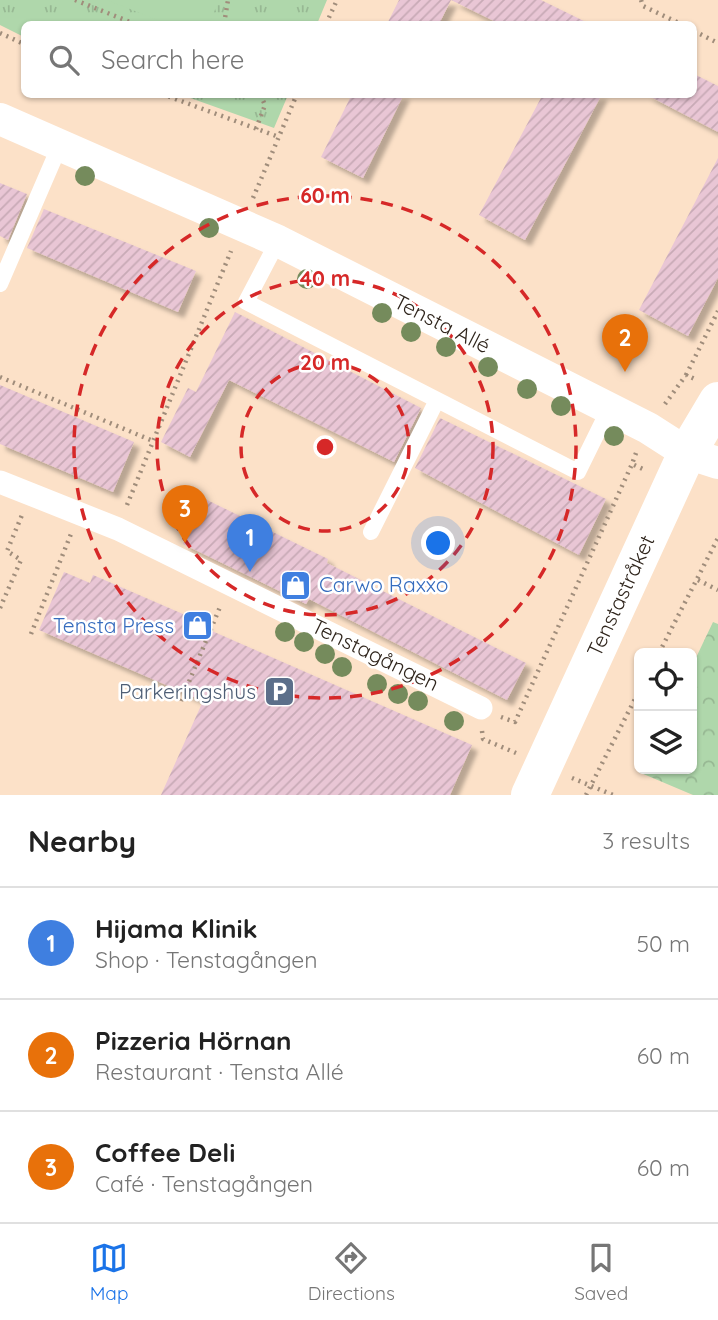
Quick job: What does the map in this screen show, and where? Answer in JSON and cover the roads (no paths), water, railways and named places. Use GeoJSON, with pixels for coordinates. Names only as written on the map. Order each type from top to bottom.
{"type":"FeatureCollection","features":[{"type":"Feature","properties":{"kind":"street","name":"Tensta Allé"},"geometry":{"type":"LineString","coordinates":[[0,119],[278,241],[703,458]]}},
{"type":"Feature","properties":{"kind":"street","name":"Tenstastråket"},"geometry":{"type":"LineString","coordinates":[[530,795],[703,458],[718,401]]}},
{"type":"Feature","properties":{"kind":"street","name":"Tenstagången"},"geometry":{"type":"LineString","coordinates":[[0,482],[118,529],[481,708]]}},
{"type":"Feature","properties":{"kind":"lane"},"geometry":{"type":"LineString","coordinates":[[0,284],[60,145]]}},
{"type":"Feature","properties":{"kind":"lane"},"geometry":{"type":"LineString","coordinates":[[278,241],[247,302],[578,472],[609,410]]}},
{"type":"Feature","properties":{"kind":"lane"},"geometry":{"type":"LineString","coordinates":[[371,532],[437,400]]}},
{"type":"Feature","properties":{"kind":"place","name":"Pizzeria Hörnan"},"geometry":{"type":"Point","coordinates":[625,372]}},
{"type":"Feature","properties":{"kind":"place","name":"Coffee Deli"},"geometry":{"type":"Point","coordinates":[185,543]}},
{"type":"Feature","properties":{"kind":"place","name":"Hijama Klinik"},"geometry":{"type":"Point","coordinates":[250,572]}},
{"type":"Feature","properties":{"kind":"place","name":"Carwo Raxxo"},"geometry":{"type":"Point","coordinates":[296,585]}},
{"type":"Feature","properties":{"kind":"place","name":"Tensta Press"},"geometry":{"type":"Point","coordinates":[197,626]}},
{"type":"Feature","properties":{"kind":"place","name":"Parkeringshus"},"geometry":{"type":"Point","coordinates":[279,692]}}]}
